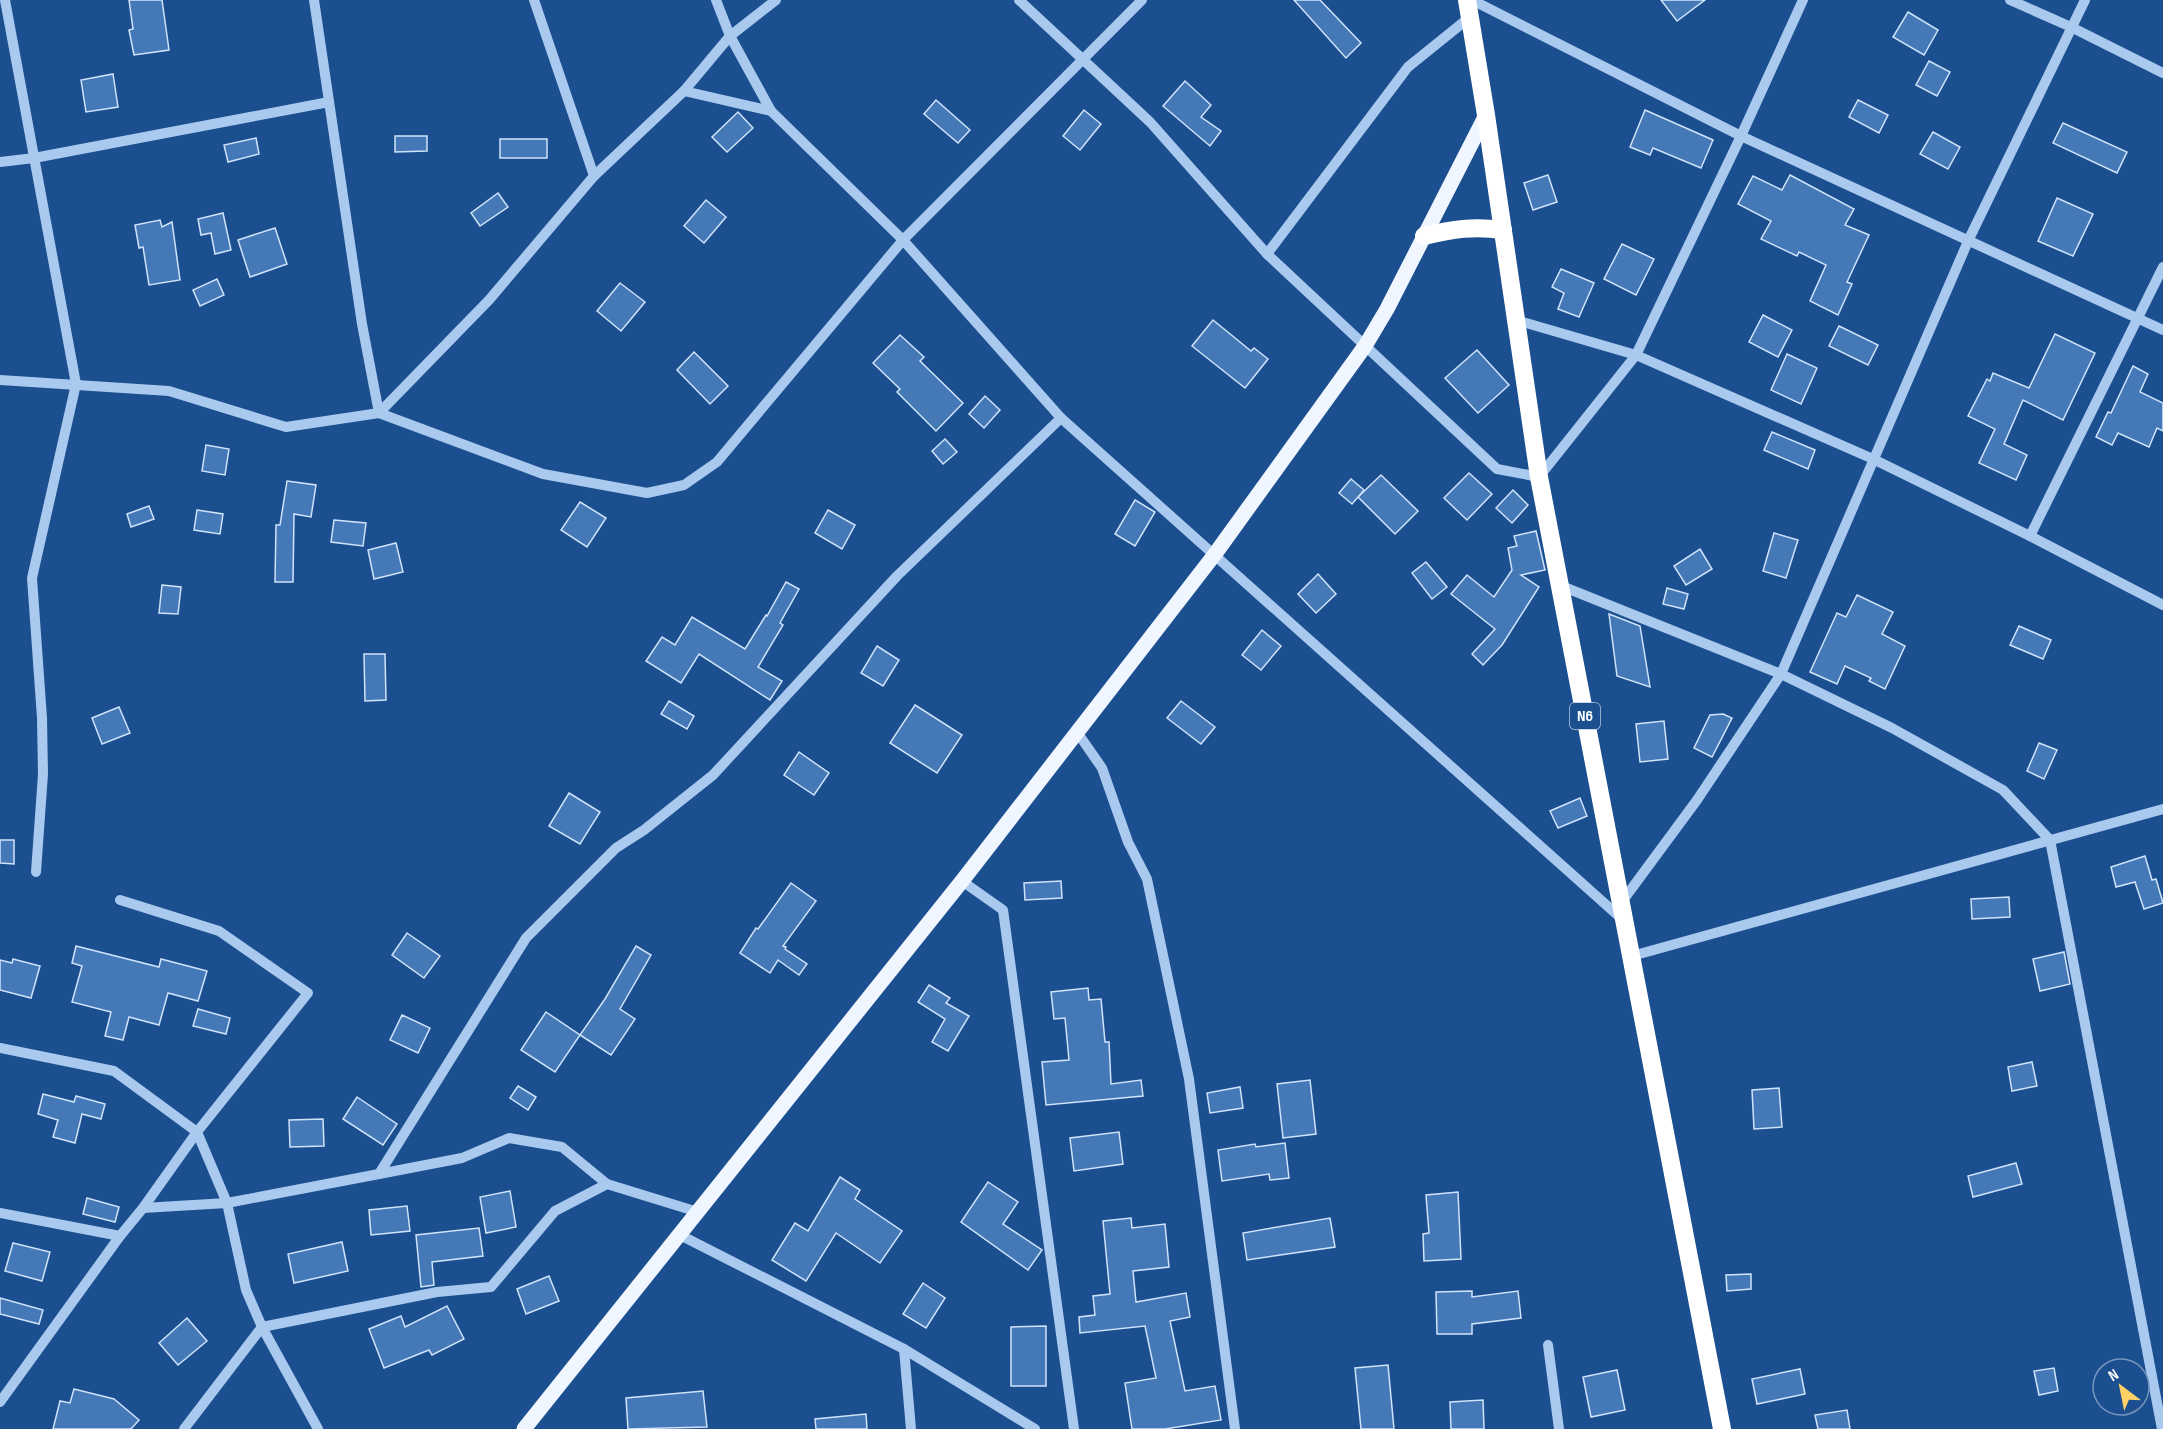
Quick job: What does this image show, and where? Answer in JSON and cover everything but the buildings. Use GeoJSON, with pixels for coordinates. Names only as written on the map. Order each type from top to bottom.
{"type":"FeatureCollection","features":[{"type":"Feature","properties":{"kind":"highway","name":"N6"},"geometry":{"type":"LineString","coordinates":[[1469,6],[1539,477],[1722,1429]]}},
{"type":"Feature","properties":{"kind":"highway"},"geometry":{"type":"LineString","coordinates":[[1424,236],[1461,228],[1503,230]]}},
{"type":"Feature","properties":{"kind":"main road"},"geometry":{"type":"LineString","coordinates":[[524,1429],[962,881],[1215,554],[1365,346],[1387,309],[1486,115]]}},
{"type":"Feature","properties":{"kind":"street"},"geometry":{"type":"LineString","coordinates":[[5,0],[76,384],[32,578],[43,763],[36,872]]}},
{"type":"Feature","properties":{"kind":"street"},"geometry":{"type":"LineString","coordinates":[[314,0],[362,324],[379,414]]}},
{"type":"Feature","properties":{"kind":"street"},"geometry":{"type":"LineString","coordinates":[[534,0],[594,176]]}},
{"type":"Feature","properties":{"kind":"street"},"geometry":{"type":"LineString","coordinates":[[716,0],[730,36],[771,111],[903,240],[1061,418],[1623,912],[1781,674],[1969,239],[2085,0]]}},
{"type":"Feature","properties":{"kind":"street"},"geometry":{"type":"LineString","coordinates":[[379,414],[489,300],[594,176],[684,91],[730,36],[776,0]]}},
{"type":"Feature","properties":{"kind":"street"},"geometry":{"type":"LineString","coordinates":[[1019,0],[1149,122],[1267,254],[1497,469],[1539,477],[1636,355],[1803,0]]}},
{"type":"Feature","properties":{"kind":"street"},"geometry":{"type":"LineString","coordinates":[[0,380],[169,391],[286,427],[379,414],[543,474],[647,493],[684,485],[717,462],[903,240],[1142,0]]}},
{"type":"Feature","properties":{"kind":"street"},"geometry":{"type":"LineString","coordinates":[[2010,0],[2071,27],[2163,73]]}},
{"type":"Feature","properties":{"kind":"street"},"geometry":{"type":"LineString","coordinates":[[1267,254],[1408,67],[1469,6],[1741,136],[2163,330]]}},
{"type":"Feature","properties":{"kind":"street"},"geometry":{"type":"LineString","coordinates":[[684,91],[771,111]]}},
{"type":"Feature","properties":{"kind":"street"},"geometry":{"type":"LineString","coordinates":[[0,162],[34,158],[329,102]]}},
{"type":"Feature","properties":{"kind":"street"},"geometry":{"type":"LineString","coordinates":[[2030,536],[2163,267]]}},
{"type":"Feature","properties":{"kind":"street"},"geometry":{"type":"LineString","coordinates":[[1516,320],[1636,355],[1873,459],[2030,536],[2163,605]]}},
{"type":"Feature","properties":{"kind":"street"},"geometry":{"type":"LineString","coordinates":[[379,1174],[526,938],[616,849],[644,830],[714,774],[897,576],[1061,418]]}},
{"type":"Feature","properties":{"kind":"street"},"geometry":{"type":"LineString","coordinates":[[1559,585],[1781,674],[1892,728],[2003,790],[2050,840],[2162,1429]]}},
{"type":"Feature","properties":{"kind":"street"},"geometry":{"type":"LineString","coordinates":[[1077,732],[1102,768],[1128,842],[1147,879],[1187,1068],[1235,1429]]}},
{"type":"Feature","properties":{"kind":"street"},"geometry":{"type":"LineString","coordinates":[[1632,956],[2163,809]]}},
{"type":"Feature","properties":{"kind":"street"},"geometry":{"type":"LineString","coordinates":[[962,881],[1003,910],[1074,1429]]}},
{"type":"Feature","properties":{"kind":"street"},"geometry":{"type":"LineString","coordinates":[[0,1402],[197,1132],[308,993],[219,931],[120,900]]}},
{"type":"Feature","properties":{"kind":"street"},"geometry":{"type":"LineString","coordinates":[[0,1048],[114,1071],[197,1132],[227,1203],[246,1290],[262,1327],[318,1429]]}},
{"type":"Feature","properties":{"kind":"street"},"geometry":{"type":"LineString","coordinates":[[143,1208],[227,1203],[379,1174],[462,1158],[509,1138],[562,1147],[607,1184],[698,1212]]}},
{"type":"Feature","properties":{"kind":"street"},"geometry":{"type":"LineString","coordinates":[[184,1429],[262,1327],[437,1292],[491,1287],[555,1210],[607,1184]]}},
{"type":"Feature","properties":{"kind":"street"},"geometry":{"type":"LineString","coordinates":[[0,1213],[120,1236]]}},
{"type":"Feature","properties":{"kind":"street"},"geometry":{"type":"LineString","coordinates":[[680,1235],[904,1349],[1035,1429]]}},
{"type":"Feature","properties":{"kind":"street"},"geometry":{"type":"LineString","coordinates":[[1548,1345],[1559,1429]]}},
{"type":"Feature","properties":{"kind":"street"},"geometry":{"type":"LineString","coordinates":[[904,1349],[911,1429]]}}]}
